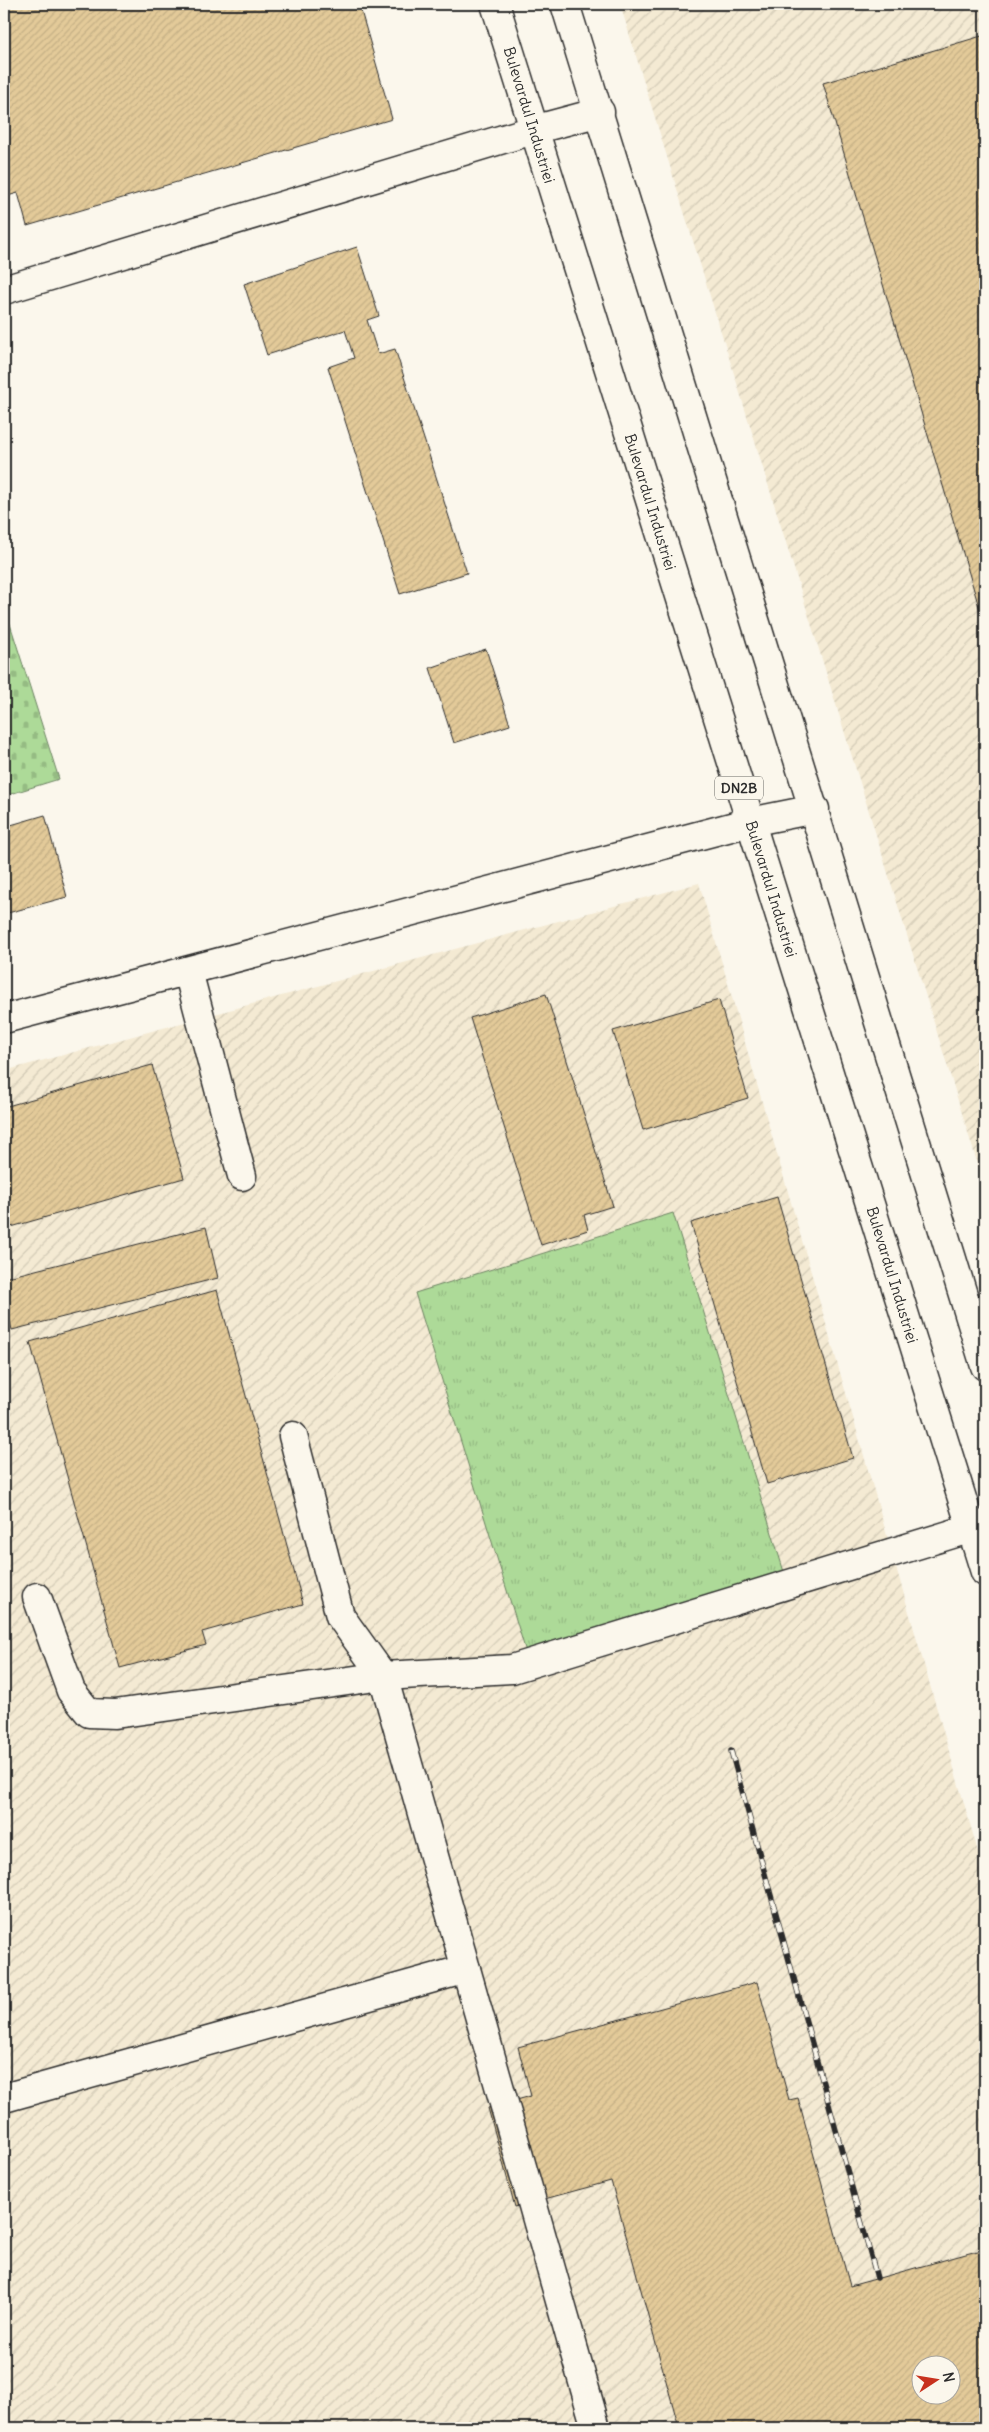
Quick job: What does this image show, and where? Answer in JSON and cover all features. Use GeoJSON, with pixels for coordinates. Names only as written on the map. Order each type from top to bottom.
{"type":"FeatureCollection","features":[{"type":"Feature","properties":{"kind":"main road","name":"Bulevardul Industriei"},"geometry":{"type":"LineString","coordinates":[[495,4],[750,822],[978,1526],[985,1572]]}},
{"type":"Feature","properties":{"kind":"main road"},"geometry":{"type":"LineString","coordinates":[[565,4],[600,112],[985,1366]]}},
{"type":"Feature","properties":{"kind":"main road"},"geometry":{"type":"LineString","coordinates":[[4,290],[533,130],[600,112]]}},
{"type":"Feature","properties":{"kind":"main road"},"geometry":{"type":"LineString","coordinates":[[4,1019],[750,822],[814,809]]}},
{"type":"Feature","properties":{"kind":"main road"},"geometry":{"type":"LineString","coordinates":[[188,970],[242,1176]]}},
{"type":"Feature","properties":{"kind":"main road"},"geometry":{"type":"LineString","coordinates":[[293,1436],[340,1616],[383,1676],[596,2428]]}},
{"type":"Feature","properties":{"kind":"main road"},"geometry":{"type":"LineString","coordinates":[[37,1597],[70,1691],[89,1713],[115,1714],[383,1676],[512,1669],[978,1526]]}},
{"type":"Feature","properties":{"kind":"main road"},"geometry":{"type":"LineString","coordinates":[[4,2098],[466,1969]]}},
{"type":"Feature","properties":{"kind":"shaded area"},"geometry":{"type":"Polygon","coordinates":[[[620,4],[985,4],[985,1188],[620,4]]]}},
{"type":"Feature","properties":{"kind":"shaded area"},"geometry":{"type":"Polygon","coordinates":[[[699,883],[985,1876],[985,2428],[4,2428],[4,1071],[699,883]]]}},
{"type":"Feature","properties":{"kind":"green space"},"geometry":{"type":"Polygon","coordinates":[[[4,605],[59,779],[4,796],[4,605]]]}},
{"type":"Feature","properties":{"kind":"green space"},"geometry":{"type":"Polygon","coordinates":[[[673,1213],[784,1572],[526,1652],[415,1293],[673,1213]]]}},
{"type":"Feature","properties":{"kind":"building"},"geometry":{"type":"Polygon","coordinates":[[[4,4],[359,4],[392,119],[27,226],[18,193],[4,197],[4,4]]]}},
{"type":"Feature","properties":{"kind":"building"},"geometry":{"type":"Polygon","coordinates":[[[985,35],[985,627],[823,83],[985,35]]]}},
{"type":"Feature","properties":{"kind":"building"},"geometry":{"type":"Polygon","coordinates":[[[357,247],[379,316],[367,320],[378,354],[395,349],[467,573],[400,594],[328,367],[354,358],[345,330],[267,355],[244,284],[357,247]]]}},
{"type":"Feature","properties":{"kind":"building"},"geometry":{"type":"Polygon","coordinates":[[[486,649],[510,725],[454,743],[430,668],[486,649]]]}},
{"type":"Feature","properties":{"kind":"building"},"geometry":{"type":"Polygon","coordinates":[[[45,815],[67,897],[4,914],[4,827],[45,815]]]}},
{"type":"Feature","properties":{"kind":"building"},"geometry":{"type":"Polygon","coordinates":[[[546,994],[613,1206],[584,1215],[588,1230],[541,1245],[470,1018],[546,994]]]}},
{"type":"Feature","properties":{"kind":"building"},"geometry":{"type":"Polygon","coordinates":[[[719,1000],[748,1098],[643,1130],[613,1031],[719,1000]]]}},
{"type":"Feature","properties":{"kind":"building"},"geometry":{"type":"Polygon","coordinates":[[[152,1065],[184,1178],[4,1229],[4,1107],[152,1065]]]}},
{"type":"Feature","properties":{"kind":"building"},"geometry":{"type":"Polygon","coordinates":[[[777,1197],[853,1458],[767,1484],[691,1223],[777,1197]]]}},
{"type":"Feature","properties":{"kind":"building"},"geometry":{"type":"Polygon","coordinates":[[[206,1227],[218,1278],[12,1330],[4,1296],[4,1278],[206,1227]]]}},
{"type":"Feature","properties":{"kind":"building"},"geometry":{"type":"Polygon","coordinates":[[[217,1290],[303,1604],[202,1632],[206,1645],[120,1668],[30,1342],[217,1290]]]}},
{"type":"Feature","properties":{"kind":"building"},"geometry":{"type":"Polygon","coordinates":[[[757,1982],[789,2100],[798,2098],[850,2286],[984,2249],[985,2428],[679,2428],[611,2181],[515,2207],[488,2108],[531,2096],[518,2047],[757,1982]]]}},
{"type":"Feature","properties":{"kind":"railway"},"geometry":{"type":"LineString","coordinates":[[731,1751],[877,2278]]}}]}
